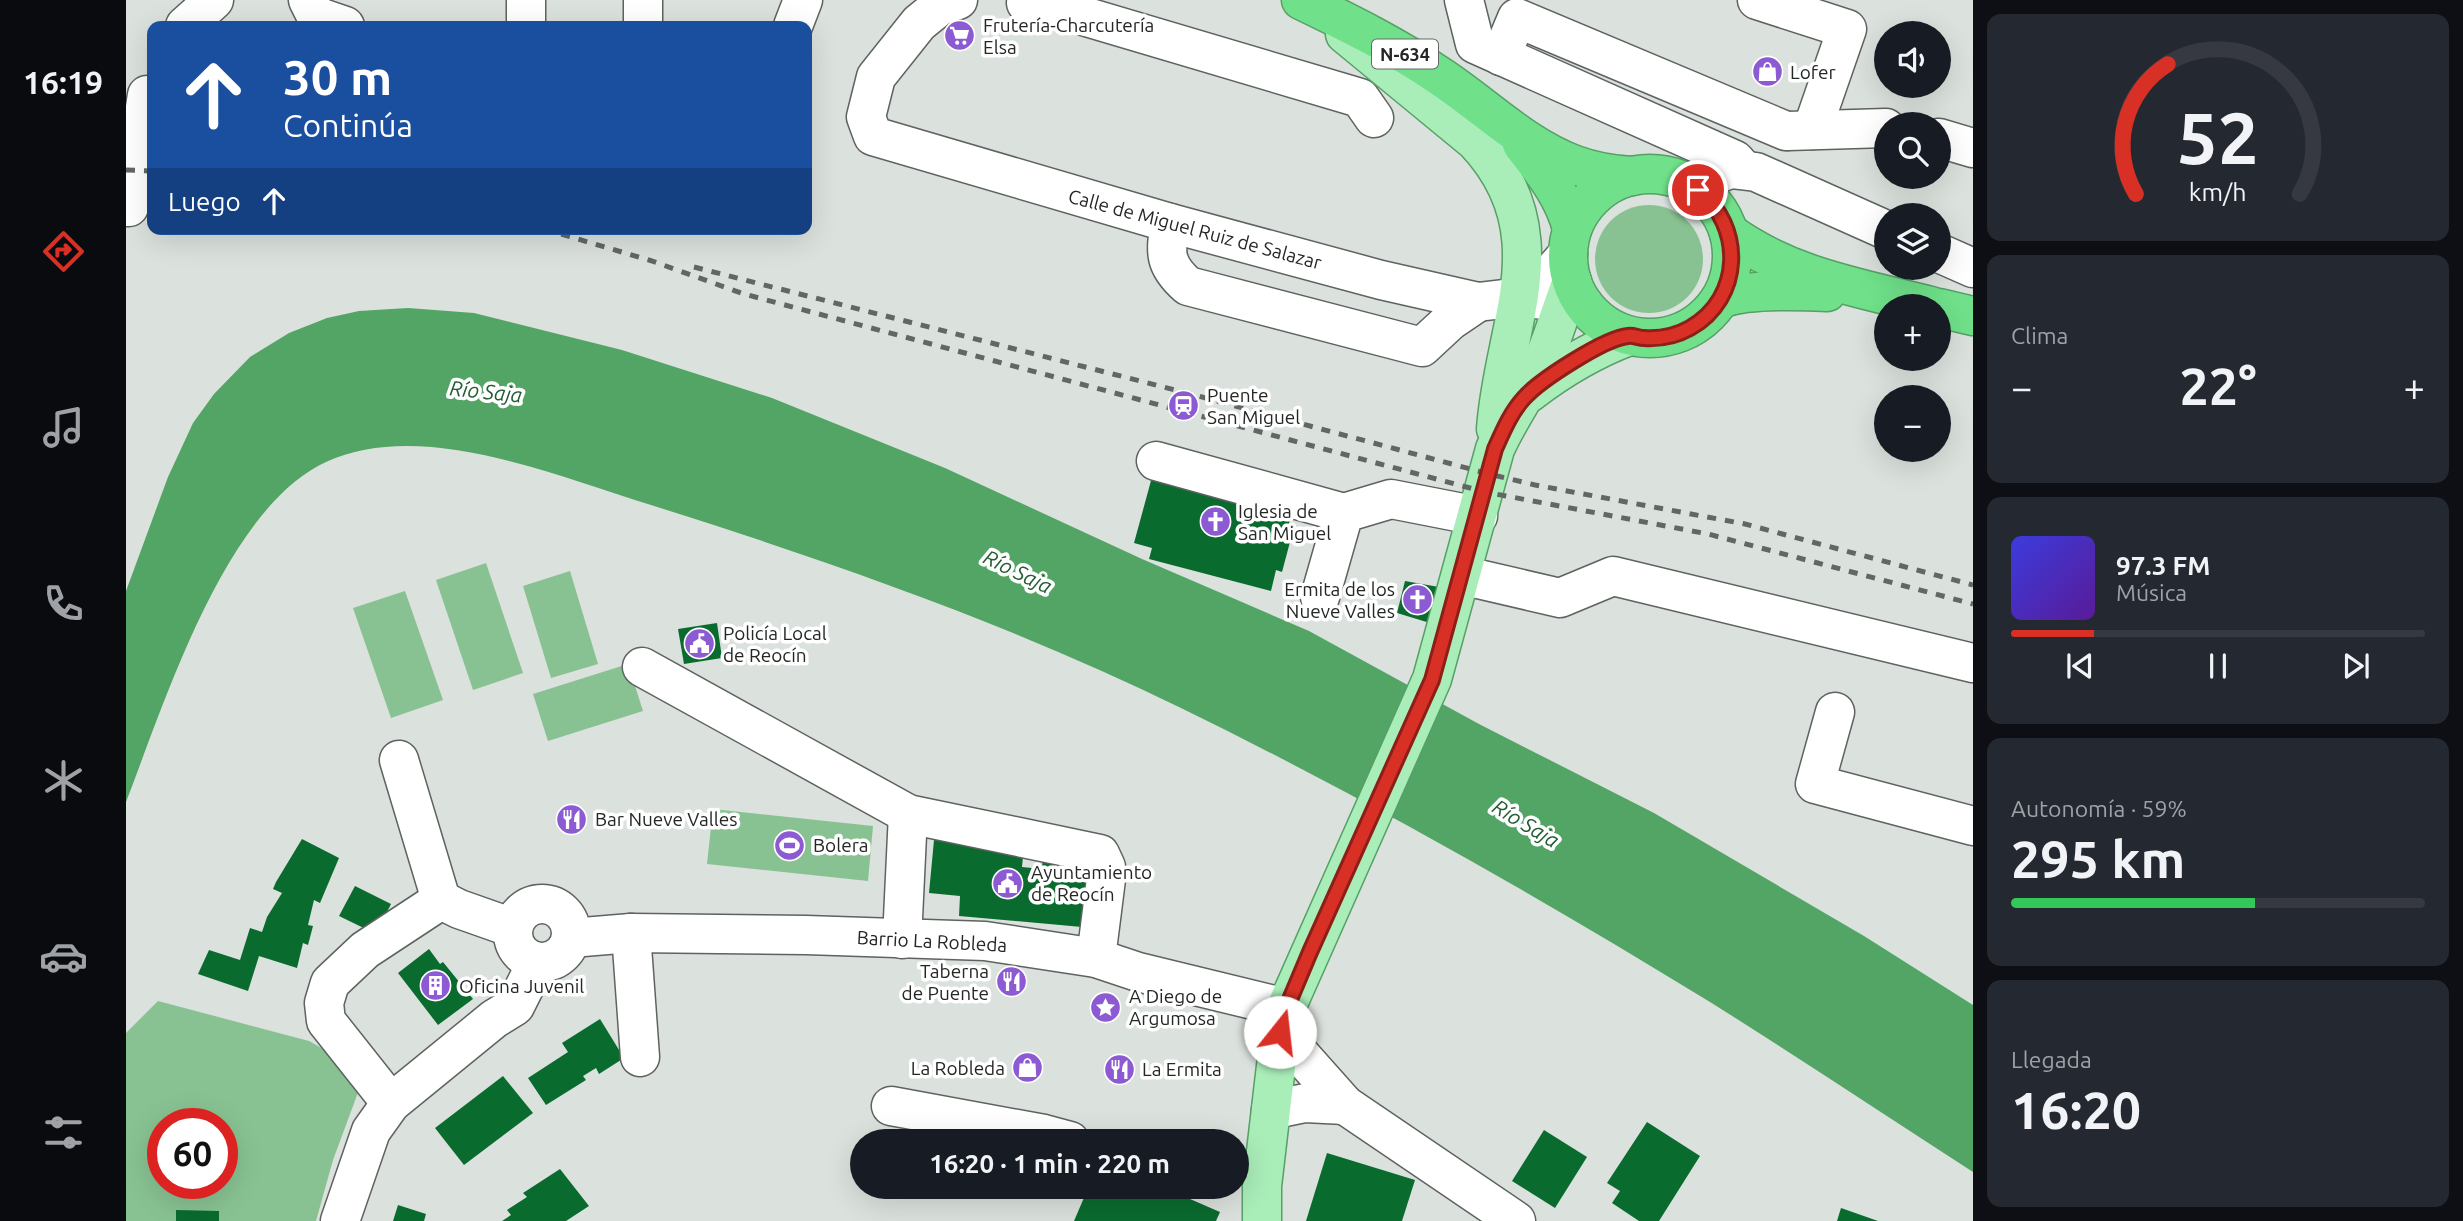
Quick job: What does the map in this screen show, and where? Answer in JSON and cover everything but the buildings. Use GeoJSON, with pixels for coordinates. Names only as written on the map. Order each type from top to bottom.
{"type":"FeatureCollection","features":[{"type":"Feature","properties":{"kind":"highway","name":"N-634"},"geometry":{"type":"LineString","coordinates":[[1300,0],[1400,51],[1466,94],[1534,144],[1572,164],[1611,174],[1661,175],[1688,184],[1714,204],[1729,233],[1731,268],[1726,289],[1719,301]]}},
{"type":"Feature","properties":{"kind":"highway","name":"N-634"},"geometry":{"type":"LineString","coordinates":[[1502,122],[1551,181],[1568,212],[1572,275],[1604,324],[1629,336],[1654,338],[1679,333],[1702,320],[1725,296],[1801,291],[1874,299]]}},
{"type":"Feature","properties":{"kind":"highway","name":"N-634"},"geometry":{"type":"LineString","coordinates":[[1572,275],[1578,216],[1595,195],[1619,180],[1633,176]]}},
{"type":"Feature","properties":{"kind":"highway","name":"N-634"},"geometry":{"type":"LineString","coordinates":[[1729,233],[1769,259],[1800,272],[1885,294]]}},
{"type":"Feature","properties":{"kind":"highway"},"geometry":{"type":"LineString","coordinates":[[1951,311],[1973,316]]}},
{"type":"Feature","properties":{"kind":"main road","name":"N-634"},"geometry":{"type":"LineString","coordinates":[[1300,0],[1392,70],[1475,141],[1490,157],[1502,177],[1519,222],[1520,297],[1500,395],[1495,449]]}},
{"type":"Feature","properties":{"kind":"main road"},"geometry":{"type":"LineString","coordinates":[[1254,1197],[1271,1110],[1283,1020],[1330,906],[1432,680],[1495,449],[1545,356],[1572,275]]}},
{"type":"Feature","properties":{"kind":"main road"},"geometry":{"type":"LineString","coordinates":[[1524,397],[1583,355],[1629,336]]}},
{"type":"Feature","properties":{"kind":"street"},"geometry":{"type":"LineString","coordinates":[[191,21],[214,0]]}},
{"type":"Feature","properties":{"kind":"street"},"geometry":{"type":"LineString","coordinates":[[308,0],[316,16],[330,21]]}},
{"type":"Feature","properties":{"kind":"street"},"geometry":{"type":"LineString","coordinates":[[526,0],[526,21]]}},
{"type":"Feature","properties":{"kind":"street"},"geometry":{"type":"LineString","coordinates":[[643,0],[643,21]]}},
{"type":"Feature","properties":{"kind":"street"},"geometry":{"type":"LineString","coordinates":[[795,21],[803,0]]}},
{"type":"Feature","properties":{"kind":"street","name":"Calle de Miguel Ruiz de Salazar"},"geometry":{"type":"LineString","coordinates":[[958,0],[940,6],[919,23],[876,77],[866,117],[873,136],[1170,223],[1381,280],[1478,302],[1520,297]]}},
{"type":"Feature","properties":{"kind":"street"},"geometry":{"type":"LineString","coordinates":[[1464,0],[1475,44],[1874,225]]}},
{"type":"Feature","properties":{"kind":"street"},"geometry":{"type":"LineString","coordinates":[[1688,184],[1721,171],[1756,173],[1799,131],[1847,29],[1756,0]]}},
{"type":"Feature","properties":{"kind":"street"},"geometry":{"type":"LineString","coordinates":[[1021,1],[1070,12],[1360,98],[1374,118]]}},
{"type":"Feature","properties":{"kind":"street"},"geometry":{"type":"LineString","coordinates":[[1501,56],[1517,18],[1799,131],[1874,128]]}},
{"type":"Feature","properties":{"kind":"street"},"geometry":{"type":"LineString","coordinates":[[126,207],[129,207],[147,108]]}},
{"type":"Feature","properties":{"kind":"street"},"geometry":{"type":"LineString","coordinates":[[1951,142],[1973,148]]}},
{"type":"Feature","properties":{"kind":"street"},"geometry":{"type":"LineString","coordinates":[[1170,223],[1165,250],[1172,272],[1188,286],[1422,347],[1450,321],[1478,302]]}},
{"type":"Feature","properties":{"kind":"street"},"geometry":{"type":"LineString","coordinates":[[1951,258],[1973,268]]}},
{"type":"Feature","properties":{"kind":"street"},"geometry":{"type":"LineString","coordinates":[[1520,297],[1547,278],[1572,275]]}},
{"type":"Feature","properties":{"kind":"street"},"geometry":{"type":"LineString","coordinates":[[1156,461],[1344,513],[1391,499],[1478,516]]}},
{"type":"Feature","properties":{"kind":"street"},"geometry":{"type":"LineString","coordinates":[[1320,597],[1344,513]]}},
{"type":"Feature","properties":{"kind":"street"},"geometry":{"type":"LineString","coordinates":[[1461,575],[1560,598],[1613,576],[1973,663]]}},
{"type":"Feature","properties":{"kind":"street"},"geometry":{"type":"LineString","coordinates":[[642,667],[908,814],[1100,854],[1106,867],[1106,879],[1096,958]]}},
{"type":"Feature","properties":{"kind":"street"},"geometry":{"type":"LineString","coordinates":[[1835,712],[1815,784],[1973,826]]}},
{"type":"Feature","properties":{"kind":"street"},"geometry":{"type":"LineString","coordinates":[[399,760],[441,900],[513,928]]}},
{"type":"Feature","properties":{"kind":"street"},"geometry":{"type":"LineString","coordinates":[[902,939],[908,814]]}},
{"type":"Feature","properties":{"kind":"street"},"geometry":{"type":"LineString","coordinates":[[391,1103],[326,1021],[324,1003],[330,983],[365,950],[441,900]]}},
{"type":"Feature","properties":{"kind":"street"},"geometry":{"type":"LineString","coordinates":[[547,904],[566,916],[571,926],[571,938],[567,949],[559,957],[548,962],[537,962],[526,958],[518,950],[513,928],[517,917],[526,909],[547,904]]}},
{"type":"Feature","properties":{"kind":"street"},"geometry":{"type":"LineString","coordinates":[[631,933],[640,1057]]}},
{"type":"Feature","properties":{"kind":"street","name":"Barrio La Robleda"},"geometry":{"type":"LineString","coordinates":[[571,938],[631,933],[985,941],[1096,958],[1283,1020]]}},
{"type":"Feature","properties":{"kind":"street"},"geometry":{"type":"LineString","coordinates":[[340,1221],[372,1130],[391,1103],[494,1019],[515,1006],[537,962]]}},
{"type":"Feature","properties":{"kind":"street"},"geometry":{"type":"LineString","coordinates":[[1283,1020],[1345,1105],[1516,1221]]}},
{"type":"Feature","properties":{"kind":"street"},"geometry":{"type":"LineString","coordinates":[[1271,1110],[1305,1103],[1345,1105]]}},
{"type":"Feature","properties":{"kind":"street"},"geometry":{"type":"LineString","coordinates":[[891,1106],[1017,1129]]}},
{"type":"Feature","properties":{"kind":"shaded area"},"geometry":{"type":"Polygon","coordinates":[[[1649,205],[1670,209],[1687,221],[1699,238],[1703,259],[1699,280],[1687,297],[1670,309],[1649,313],[1628,309],[1611,297],[1599,280],[1595,259],[1599,238],[1611,221],[1628,209],[1649,205]]]}},
{"type":"Feature","properties":{"kind":"shaded area"},"geometry":{"type":"Polygon","coordinates":[[[486,563],[523,673],[473,690],[436,580],[486,563]]]}},
{"type":"Feature","properties":{"kind":"shaded area"},"geometry":{"type":"Polygon","coordinates":[[[570,571],[598,664],[551,678],[523,586],[570,571]]]}},
{"type":"Feature","properties":{"kind":"shaded area"},"geometry":{"type":"Polygon","coordinates":[[[405,591],[443,700],[391,718],[353,608],[405,591]]]}},
{"type":"Feature","properties":{"kind":"shaded area"},"geometry":{"type":"Polygon","coordinates":[[[628,664],[643,711],[548,741],[533,694],[628,664]]]}},
{"type":"Feature","properties":{"kind":"shaded area","name":"Bolera"},"geometry":{"type":"Polygon","coordinates":[[[713,809],[873,826],[868,881],[707,864],[713,809]]]}},
{"type":"Feature","properties":{"kind":"shaded area"},"geometry":{"type":"Polygon","coordinates":[[[158,1001],[309,1041],[341,1059],[363,1079],[333,1160],[316,1221],[126,1221],[126,1033],[158,1001]]]}},
{"type":"Feature","properties":{"kind":"water","name":"Río Saja"},"geometry":{"type":"Polygon","coordinates":[[[408,308],[474,313],[622,350],[772,398],[945,468],[1142,559],[1309,631],[1479,724],[1654,813],[1864,936],[1973,1005],[1973,1172],[1743,1023],[1581,924],[1384,813],[1183,709],[1053,650],[854,572],[574,480],[489,456],[404,446],[363,450],[326,462],[290,486],[257,521],[228,564],[202,612],[179,663],[126,802],[126,591],[168,477],[193,423],[214,394],[250,357],[289,333],[327,318],[359,311],[408,308]]]}},
{"type":"Feature","properties":{"kind":"railway"},"geometry":{"type":"LineString","coordinates":[[126,170],[147,171]]}},
{"type":"Feature","properties":{"kind":"railway"},"geometry":{"type":"LineString","coordinates":[[564,235],[652,261],[744,294],[1485,492],[1708,534],[1973,604]]}},
{"type":"Feature","properties":{"kind":"railway"},"geometry":{"type":"LineString","coordinates":[[694,267],[1187,393],[1489,474],[1745,524],[1973,585]]}},
{"type":"Feature","properties":{"kind":"place","name":"Frutería-Charcutería Elsa"},"geometry":{"type":"Point","coordinates":[960,36]}},
{"type":"Feature","properties":{"kind":"place","name":"Lofer"},"geometry":{"type":"Point","coordinates":[1767,72]}},
{"type":"Feature","properties":{"kind":"place","name":"Puente San Miguel"},"geometry":{"type":"Point","coordinates":[1184,406]}},
{"type":"Feature","properties":{"kind":"place","name":"Iglesia de San Miguel"},"geometry":{"type":"Point","coordinates":[1215,522]}},
{"type":"Feature","properties":{"kind":"place","name":"Ermita de los Nueve Valles"},"geometry":{"type":"Point","coordinates":[1418,600]}},
{"type":"Feature","properties":{"kind":"place","name":"Policía Local de Reocín"},"geometry":{"type":"Point","coordinates":[700,644]}},
{"type":"Feature","properties":{"kind":"place","name":"Bar Nueve Valles"},"geometry":{"type":"Point","coordinates":[572,819]}},
{"type":"Feature","properties":{"kind":"place","name":"Bolera"},"geometry":{"type":"Point","coordinates":[790,845]}},
{"type":"Feature","properties":{"kind":"place","name":"Ayuntamiento de Reocín"},"geometry":{"type":"Point","coordinates":[1008,883]}},
{"type":"Feature","properties":{"kind":"place","name":"Taberna de Puente"},"geometry":{"type":"Point","coordinates":[1012,982]}},
{"type":"Feature","properties":{"kind":"place","name":"Oficina Juvenil"},"geometry":{"type":"Point","coordinates":[436,986]}},
{"type":"Feature","properties":{"kind":"place","name":"A Diego de Argumosa"},"geometry":{"type":"Point","coordinates":[1106,1007]}},
{"type":"Feature","properties":{"kind":"place","name":"La Robleda"},"geometry":{"type":"Point","coordinates":[1028,1068]}},
{"type":"Feature","properties":{"kind":"place","name":"La Ermita"},"geometry":{"type":"Point","coordinates":[1119,1069]}},
{"type":"Feature","properties":{"kind":"route"},"geometry":{"type":"LineString","coordinates":[[1280,1032],[1286,1009],[1310,952],[1432,680],[1495,449],[1503,430],[1524,397],[1583,355],[1629,336],[1654,338],[1679,333],[1711,312],[1726,289],[1732,261],[1729,233],[1714,204],[1698,190]]}}]}
